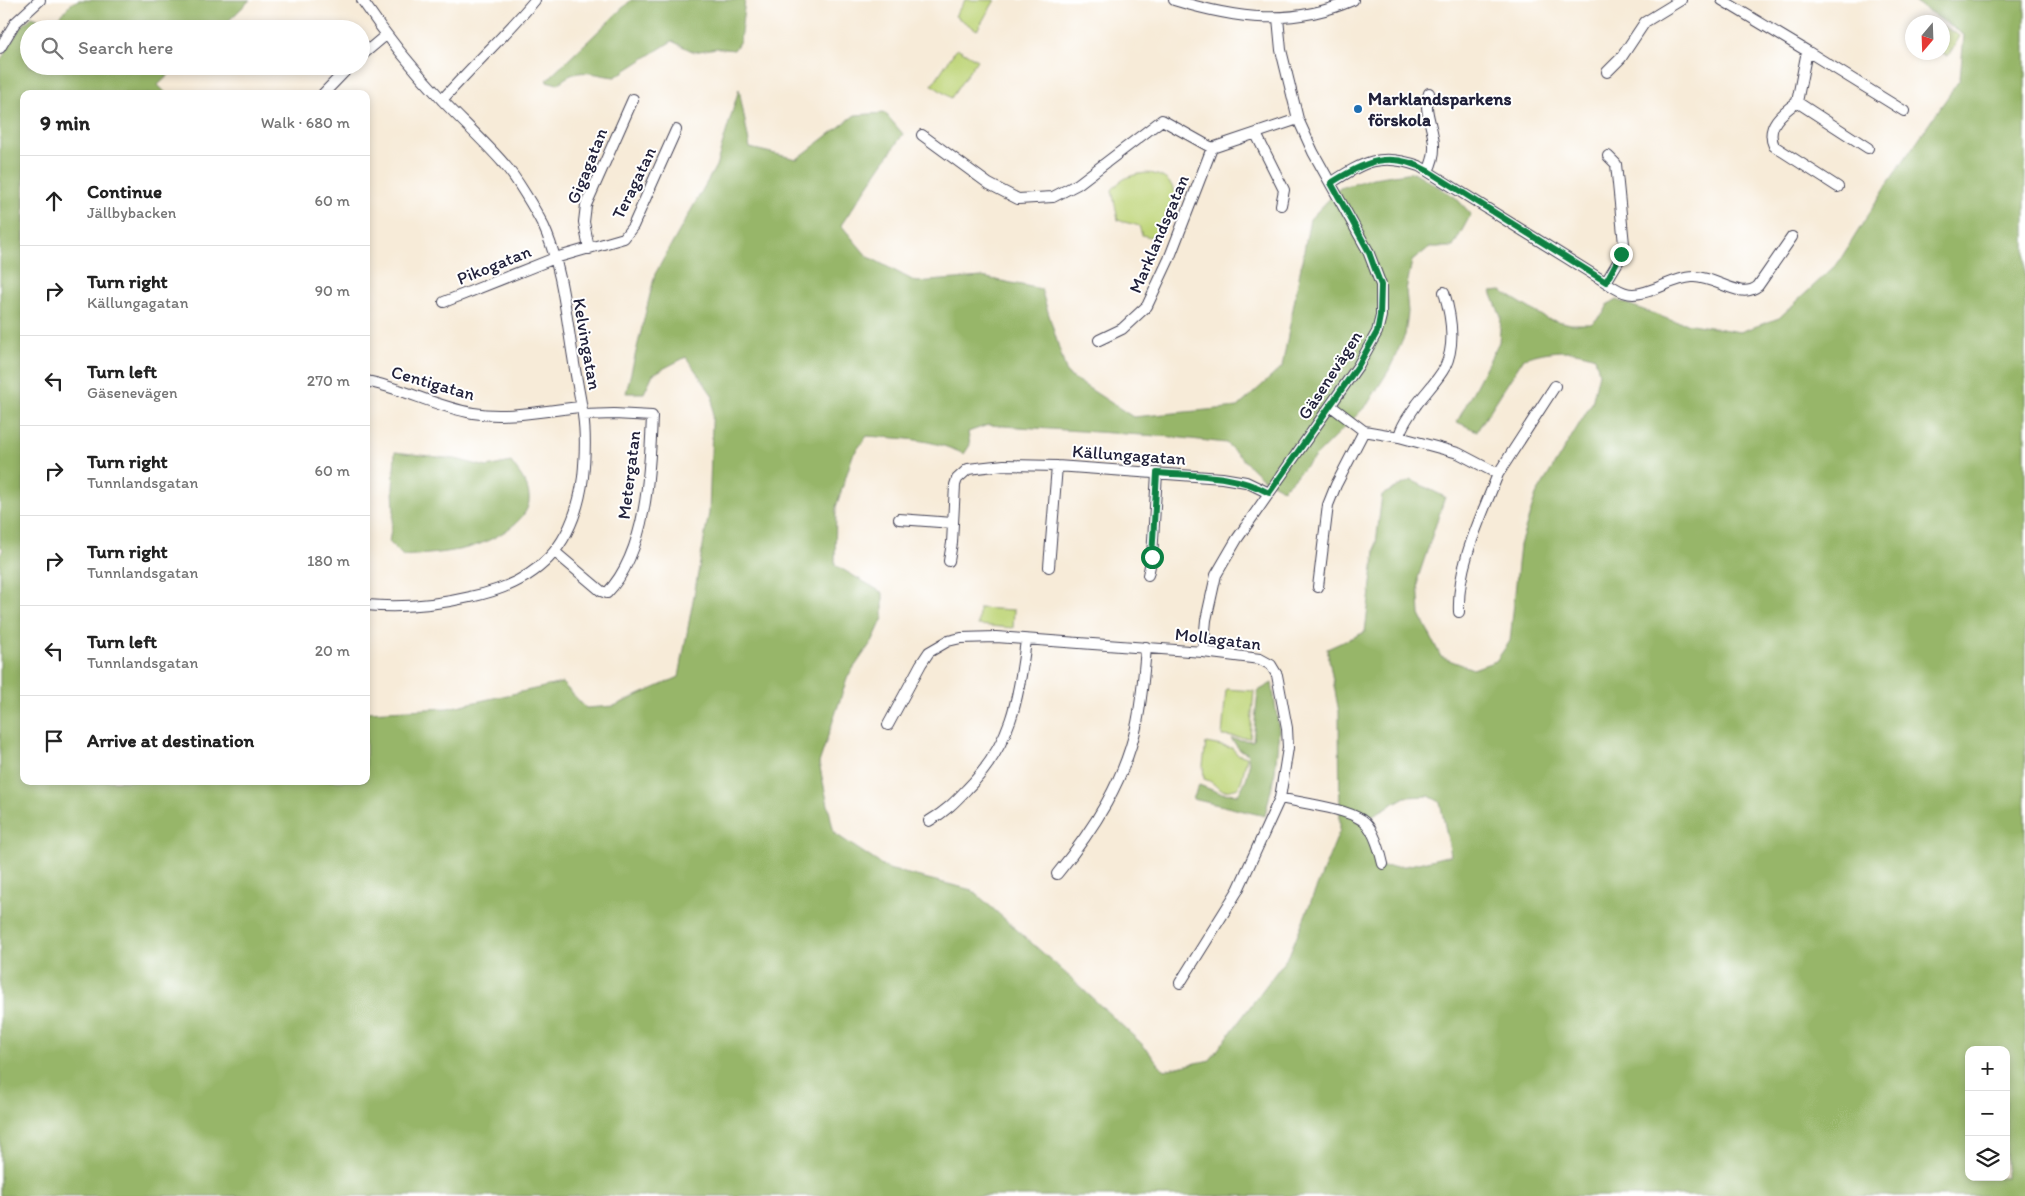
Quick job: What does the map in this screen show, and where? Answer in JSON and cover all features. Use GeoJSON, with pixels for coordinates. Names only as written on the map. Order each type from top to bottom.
{"type":"FeatureCollection","features":[{"type":"Feature","properties":{"kind":"street"},"geometry":{"type":"LineString","coordinates":[[0,48],[6,27],[40,0]]}},
{"type":"Feature","properties":{"kind":"street","name":"Kelvingatan"},"geometry":{"type":"LineString","coordinates":[[362,0],[386,35],[442,100],[510,172],[544,227],[555,258],[582,411],[584,463],[581,493],[567,534],[546,562],[528,576],[503,588],[447,602],[405,606],[370,605]]}},
{"type":"Feature","properties":{"kind":"street"},"geometry":{"type":"LineString","coordinates":[[442,100],[472,66],[518,21],[535,0]]}},
{"type":"Feature","properties":{"kind":"street"},"geometry":{"type":"LineString","coordinates":[[1174,0],[1246,17],[1278,18],[1311,14],[1353,0]]}},
{"type":"Feature","properties":{"kind":"street"},"geometry":{"type":"LineString","coordinates":[[1607,72],[1621,58],[1645,22],[1681,0]]}},
{"type":"Feature","properties":{"kind":"street"},"geometry":{"type":"LineString","coordinates":[[1722,0],[1904,111]]}},
{"type":"Feature","properties":{"kind":"street","name":"Gäsenevägen"},"geometry":{"type":"LineString","coordinates":[[1203,652],[1206,620],[1216,575],[1237,539],[1368,350],[1377,332],[1380,316],[1381,285],[1368,250],[1313,152],[1298,120],[1281,50],[1278,18]]}},
{"type":"Feature","properties":{"kind":"street"},"geometry":{"type":"LineString","coordinates":[[370,48],[386,35]]}},
{"type":"Feature","properties":{"kind":"street"},"geometry":{"type":"LineString","coordinates":[[1807,51],[1797,102],[1780,114],[1771,132],[1771,139],[1774,146],[1838,186]]}},
{"type":"Feature","properties":{"kind":"street"},"geometry":{"type":"LineString","coordinates":[[327,90],[341,75]]}},
{"type":"Feature","properties":{"kind":"street"},"geometry":{"type":"LineString","coordinates":[[1428,171],[1434,158],[1436,146],[1427,101],[1430,93]]}},
{"type":"Feature","properties":{"kind":"street","name":"Gigagatan"},"geometry":{"type":"LineString","coordinates":[[589,248],[584,222],[586,205],[633,98]]}},
{"type":"Feature","properties":{"kind":"street"},"geometry":{"type":"LineString","coordinates":[[1797,102],[1868,148]]}},
{"type":"Feature","properties":{"kind":"street"},"geometry":{"type":"LineString","coordinates":[[922,136],[989,184],[1018,199],[1052,197],[1078,184],[1162,120],[1212,148],[1298,120]]}},
{"type":"Feature","properties":{"kind":"street","name":"Teragatan"},"geometry":{"type":"LineString","coordinates":[[555,258],[624,238],[633,226],[676,130]]}},
{"type":"Feature","properties":{"kind":"street"},"geometry":{"type":"LineString","coordinates":[[1256,134],[1284,190],[1281,205]]}},
{"type":"Feature","properties":{"kind":"street","name":"Marklandsgatan"},"geometry":{"type":"LineString","coordinates":[[1099,340],[1122,329],[1147,306],[1169,259],[1212,148]]}},
{"type":"Feature","properties":{"kind":"street"},"geometry":{"type":"LineString","coordinates":[[1606,282],[1618,262],[1624,244],[1616,164],[1608,156]]}},
{"type":"Feature","properties":{"kind":"street"},"geometry":{"type":"LineString","coordinates":[[1331,183],[1368,162],[1377,160],[1399,159],[1419,166],[1606,282],[1623,292],[1634,294],[1677,279],[1705,277],[1741,291],[1753,290],[1758,286],[1792,238]]}},
{"type":"Feature","properties":{"kind":"street","name":"Pikogatan"},"geometry":{"type":"LineString","coordinates":[[444,302],[555,258]]}},
{"type":"Feature","properties":{"kind":"street"},"geometry":{"type":"LineString","coordinates":[[1399,438],[1400,431],[1413,410],[1445,366],[1452,341],[1450,310],[1444,292]]}},
{"type":"Feature","properties":{"kind":"street","name":"Centigatan"},"geometry":{"type":"LineString","coordinates":[[370,382],[438,405],[474,413],[504,414],[582,411]]}},
{"type":"Feature","properties":{"kind":"street"},"geometry":{"type":"LineString","coordinates":[[1459,612],[1461,575],[1498,474],[1555,386]]}},
{"type":"Feature","properties":{"kind":"street"},"geometry":{"type":"LineString","coordinates":[[1331,406],[1364,430],[1458,453],[1498,474]]}},
{"type":"Feature","properties":{"kind":"street","name":"Metergatan"},"geometry":{"type":"LineString","coordinates":[[555,552],[602,591],[607,593],[626,566],[644,509],[650,464],[652,416],[582,411]]}},
{"type":"Feature","properties":{"kind":"street"},"geometry":{"type":"LineString","coordinates":[[1318,586],[1328,505],[1364,430]]}},
{"type":"Feature","properties":{"kind":"street","name":"Källungagatan"},"geometry":{"type":"LineString","coordinates":[[953,523],[957,479],[968,469],[983,466],[1057,466],[1236,480],[1256,486],[1269,493]]}},
{"type":"Feature","properties":{"kind":"street"},"geometry":{"type":"LineString","coordinates":[[1049,567],[1057,466]]}},
{"type":"Feature","properties":{"kind":"street"},"geometry":{"type":"LineString","coordinates":[[1148,575],[1152,557],[1157,473]]}},
{"type":"Feature","properties":{"kind":"street"},"geometry":{"type":"LineString","coordinates":[[899,519],[953,523],[949,561]]}},
{"type":"Feature","properties":{"kind":"street","name":"Mollagatan"},"geometry":{"type":"LineString","coordinates":[[888,725],[929,652],[938,646],[961,638],[996,637],[1203,652],[1260,659],[1271,665],[1277,675],[1287,728],[1288,748],[1280,798],[1238,890],[1180,983]]}},
{"type":"Feature","properties":{"kind":"street"},"geometry":{"type":"LineString","coordinates":[[929,821],[946,811],[980,776],[1001,746],[1020,686],[1026,640]]}},
{"type":"Feature","properties":{"kind":"street"},"geometry":{"type":"LineString","coordinates":[[1058,874],[1079,847],[1100,813],[1126,764],[1142,698],[1146,648]]}},
{"type":"Feature","properties":{"kind":"street"},"geometry":{"type":"LineString","coordinates":[[1280,798],[1348,813],[1363,820],[1377,842],[1383,864]]}},
{"type":"Feature","properties":{"kind":"green space"},"geometry":{"type":"Polygon","coordinates":[[[79,0],[250,0],[229,20],[56,20],[72,3],[79,0]]]}},
{"type":"Feature","properties":{"kind":"green space"},"geometry":{"type":"Polygon","coordinates":[[[631,0],[745,0],[740,41],[734,50],[716,48],[694,52],[672,41],[615,77],[593,73],[579,73],[565,78],[558,84],[546,81],[631,0]]]}},
{"type":"Feature","properties":{"kind":"green space"},"geometry":{"type":"Polygon","coordinates":[[[965,0],[995,0],[977,30],[955,16],[965,0]]]}},
{"type":"Feature","properties":{"kind":"green space"},"geometry":{"type":"Polygon","coordinates":[[[1912,0],[2025,0],[2025,1196],[0,1196],[0,556],[3,549],[0,546],[0,61],[20,29],[20,75],[169,75],[158,85],[163,90],[20,90],[20,785],[370,785],[370,712],[448,708],[562,683],[586,708],[614,706],[679,677],[709,513],[713,396],[686,357],[653,374],[644,393],[626,393],[655,274],[716,166],[739,89],[750,148],[797,159],[855,115],[885,113],[903,134],[841,225],[867,256],[916,282],[982,277],[1041,289],[1067,374],[1133,417],[1238,407],[1282,367],[1310,219],[1340,188],[1373,178],[1414,172],[1455,197],[1471,214],[1453,247],[1430,247],[1412,261],[1406,290],[1408,312],[1405,335],[1389,370],[1367,405],[1283,489],[1262,478],[1226,443],[1173,437],[988,425],[968,432],[970,445],[964,454],[928,442],[867,436],[853,455],[836,507],[835,565],[883,593],[883,618],[873,640],[848,676],[819,763],[834,833],[888,869],[972,890],[1142,1044],[1164,1070],[1210,1060],[1289,955],[1340,830],[1339,712],[1327,649],[1365,632],[1382,495],[1411,480],[1445,497],[1418,578],[1420,615],[1441,657],[1473,669],[1496,661],[1510,641],[1520,545],[1536,495],[1592,403],[1599,373],[1595,357],[1576,352],[1551,352],[1524,358],[1477,431],[1457,422],[1499,342],[1501,317],[1491,292],[1501,291],[1547,319],[1571,324],[1591,324],[1604,313],[1608,304],[1617,300],[1673,321],[1740,332],[1779,318],[1838,263],[1890,180],[1960,79],[1964,35],[1950,26],[1950,15],[1934,15],[1912,0]],[[1429,796],[1405,797],[1363,821],[1374,845],[1379,867],[1406,866],[1451,855],[1440,802],[1429,796]]]}},
{"type":"Feature","properties":{"kind":"green space"},"geometry":{"type":"Polygon","coordinates":[[[32,17],[41,20],[29,20],[32,17]]]}},
{"type":"Feature","properties":{"kind":"green space"},"geometry":{"type":"Polygon","coordinates":[[[1950,30],[1960,36],[1950,53],[1950,30]]]}},
{"type":"Feature","properties":{"kind":"green space"},"geometry":{"type":"Polygon","coordinates":[[[957,48],[977,60],[951,98],[932,85],[957,48]]]}},
{"type":"Feature","properties":{"kind":"green space"},"geometry":{"type":"Polygon","coordinates":[[[1149,173],[1161,176],[1169,182],[1175,191],[1179,203],[1168,223],[1150,237],[1142,235],[1139,226],[1118,220],[1112,190],[1128,177],[1149,173]]]}},
{"type":"Feature","properties":{"kind":"green space"},"geometry":{"type":"Polygon","coordinates":[[[395,452],[455,459],[487,467],[511,462],[527,487],[529,496],[525,512],[520,519],[504,532],[480,544],[452,551],[403,556],[389,542],[394,511],[395,452]]]}},
{"type":"Feature","properties":{"kind":"green space"},"geometry":{"type":"Polygon","coordinates":[[[979,608],[1014,610],[1013,628],[978,625],[979,608]]]}},
{"type":"Feature","properties":{"kind":"green space"},"geometry":{"type":"Polygon","coordinates":[[[1272,683],[1279,730],[1275,772],[1265,816],[1193,799],[1199,785],[1220,793],[1238,794],[1247,775],[1249,764],[1247,753],[1240,750],[1231,739],[1253,741],[1258,691],[1272,683]]]}},
{"type":"Feature","properties":{"kind":"green space"},"geometry":{"type":"Polygon","coordinates":[[[1226,689],[1254,691],[1250,738],[1222,736],[1226,689]]]}},
{"type":"Feature","properties":{"kind":"green space"},"geometry":{"type":"Polygon","coordinates":[[[1206,743],[1232,748],[1237,754],[1247,757],[1238,788],[1221,790],[1204,779],[1203,765],[1206,743]]]}},
{"type":"Feature","properties":{"kind":"place","name":"Marklandsparkens förskola"},"geometry":{"type":"Point","coordinates":[1358,109]}},
{"type":"Feature","properties":{"kind":"route"},"geometry":{"type":"LineString","coordinates":[[1152,557],[1157,473],[1236,480],[1246,482],[1269,493],[1358,366],[1377,332],[1380,316],[1381,285],[1368,250],[1331,183],[1368,162],[1399,159],[1428,171],[1606,282],[1621,254]]}}]}
